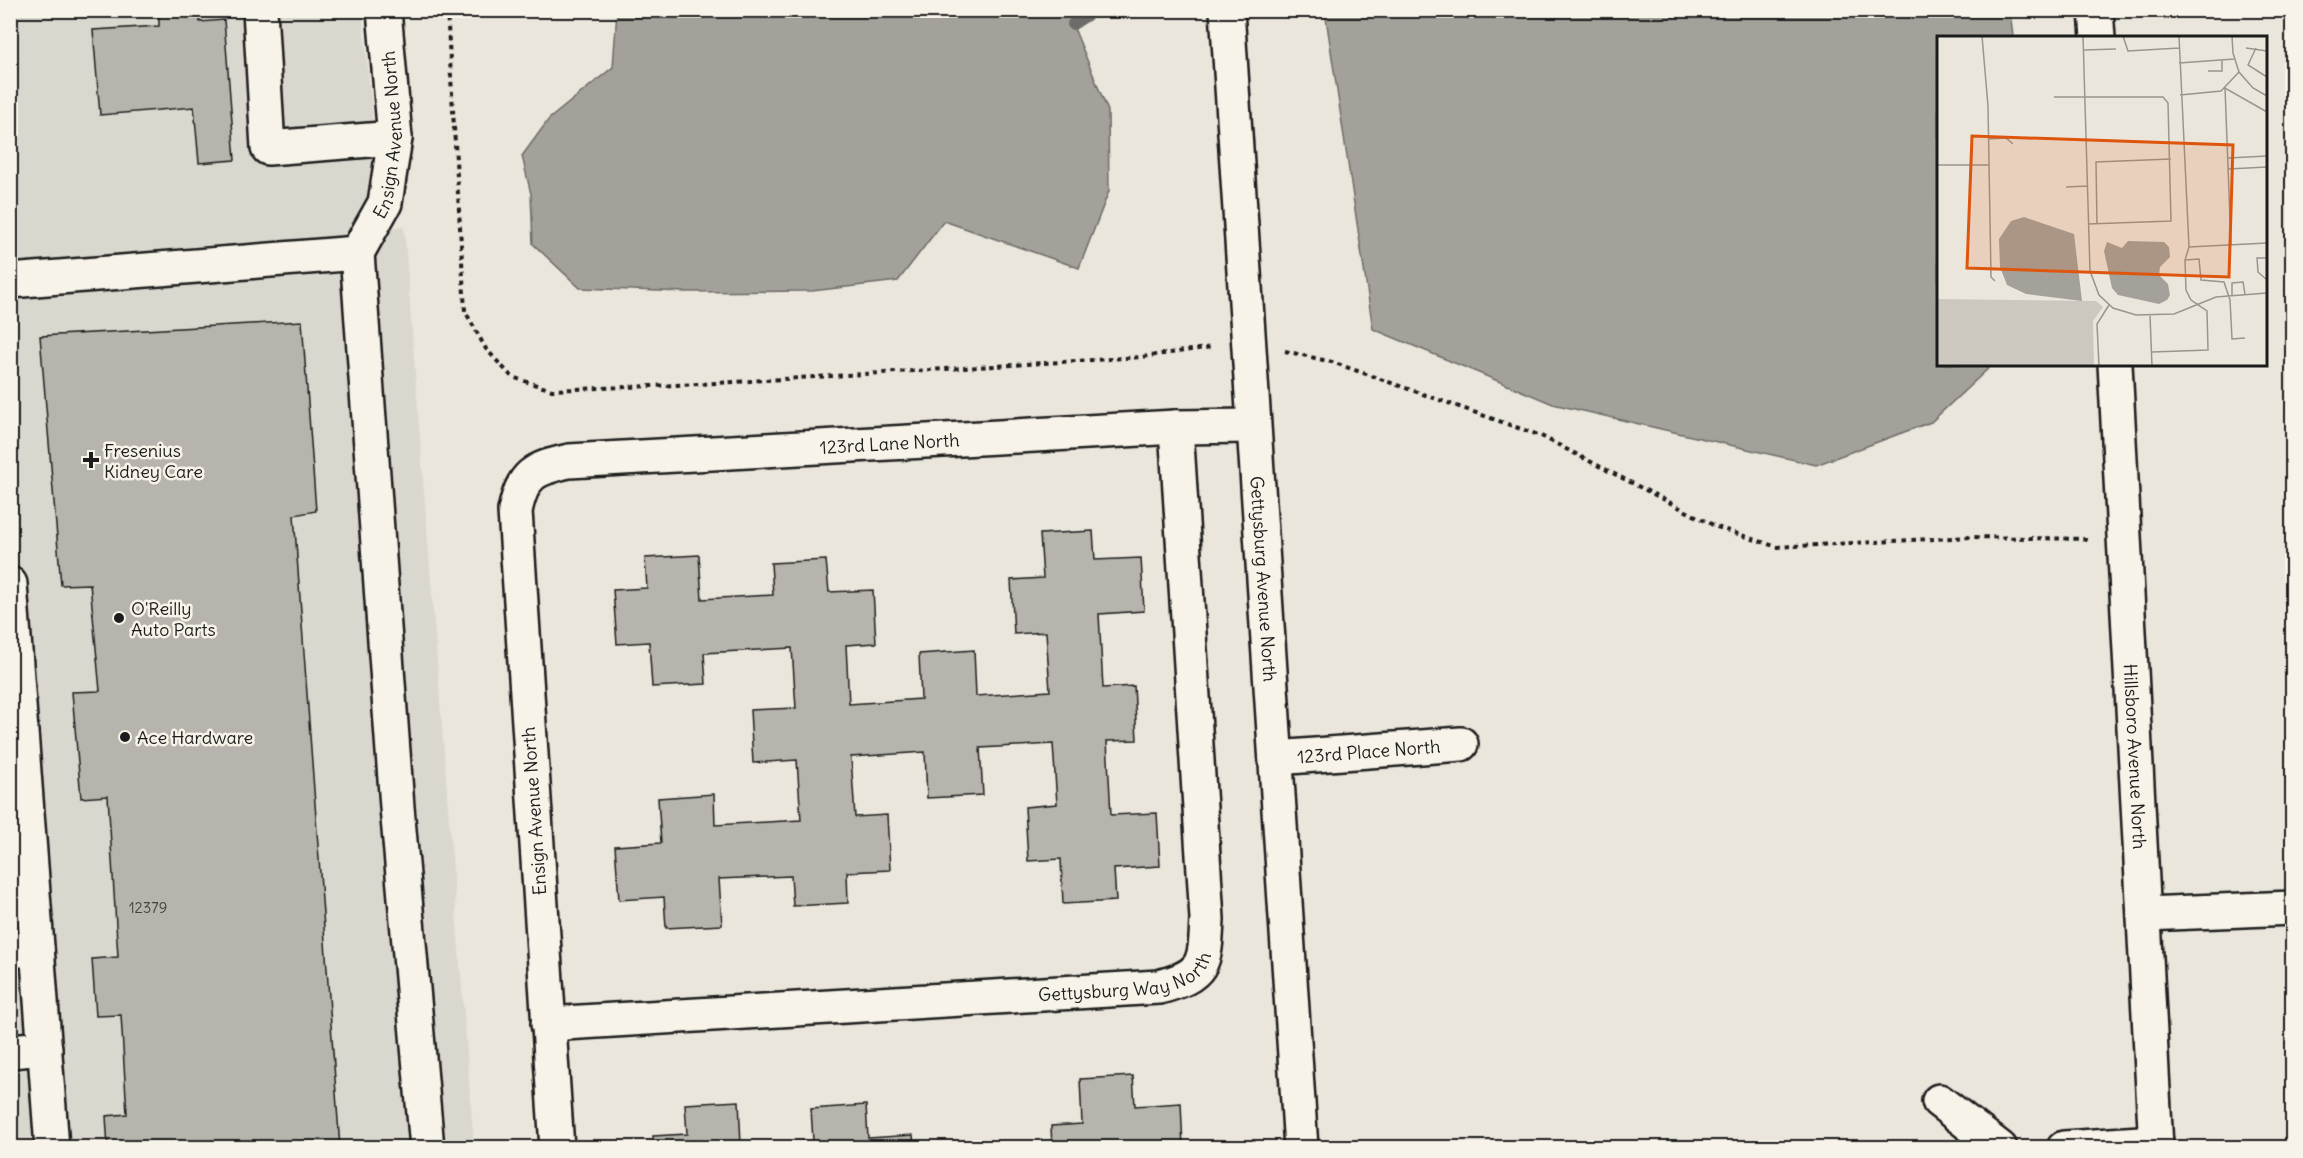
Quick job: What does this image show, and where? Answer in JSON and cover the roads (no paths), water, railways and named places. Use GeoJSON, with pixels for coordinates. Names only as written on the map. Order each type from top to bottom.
{"type":"FeatureCollection","features":[{"type":"Feature","properties":{"kind":"street"},"geometry":{"type":"LineString","coordinates":[[260,10],[268,148],[395,138]]}},
{"type":"Feature","properties":{"kind":"street","name":"Ensign Avenue North"},"geometry":{"type":"LineString","coordinates":[[357,253],[385,203],[395,138],[384,10]]}},
{"type":"Feature","properties":{"kind":"street","name":"Gettysburg Avenue North"},"geometry":{"type":"LineString","coordinates":[[1227,10],[1301,1148]]}},
{"type":"Feature","properties":{"kind":"street"},"geometry":{"type":"LineString","coordinates":[[2096,10],[2098,36]]}},
{"type":"Feature","properties":{"kind":"street"},"geometry":{"type":"LineString","coordinates":[[10,282],[357,253],[397,807],[427,1148]]}},
{"type":"Feature","properties":{"kind":"street","name":"Hillsboro Avenue North"},"geometry":{"type":"LineString","coordinates":[[2115,366],[2156,1145]]}},
{"type":"Feature","properties":{"kind":"street","name":"123rd Lane North"},"geometry":{"type":"LineString","coordinates":[[527,477],[546,466],[569,461],[1176,427],[1253,426]]}},
{"type":"Feature","properties":{"kind":"street","name":"Gettysburg Way North"},"geometry":{"type":"LineString","coordinates":[[548,1024],[1159,987],[1183,981],[1200,966],[1206,946],[1208,919],[1176,427]]}},
{"type":"Feature","properties":{"kind":"street","name":"Ensign Avenue North"},"geometry":{"type":"LineString","coordinates":[[527,477],[519,494],[515,511],[557,1148]]}},
{"type":"Feature","properties":{"kind":"street"},"geometry":{"type":"LineString","coordinates":[[10,584],[24,950],[45,1048],[52,1148]]}},
{"type":"Feature","properties":{"kind":"street","name":"123rd Place North"},"geometry":{"type":"LineString","coordinates":[[1276,758],[1461,744]]}},
{"type":"Feature","properties":{"kind":"street"},"geometry":{"type":"LineString","coordinates":[[2145,914],[2292,908]]}},
{"type":"Feature","properties":{"kind":"street"},"geometry":{"type":"LineString","coordinates":[[10,1051],[45,1048]]}},
{"type":"Feature","properties":{"kind":"street"},"geometry":{"type":"LineString","coordinates":[[1939,1101],[2000,1148]]}},
{"type":"Feature","properties":{"kind":"street"},"geometry":{"type":"LineString","coordinates":[[2064,1148],[2156,1145]]}},
{"type":"Feature","properties":{"kind":"waterway"},"geometry":{"type":"LineString","coordinates":[[1073,24],[1090,13]]}},
{"type":"Feature","properties":{"kind":"place","name":"Fresenius Kidney Care"},"geometry":{"type":"Point","coordinates":[91,460]}},
{"type":"Feature","properties":{"kind":"place","name":"O'Reilly Auto Parts"},"geometry":{"type":"Point","coordinates":[119,618]}},
{"type":"Feature","properties":{"kind":"place","name":"Ace Hardware"},"geometry":{"type":"Point","coordinates":[125,737]}}]}
